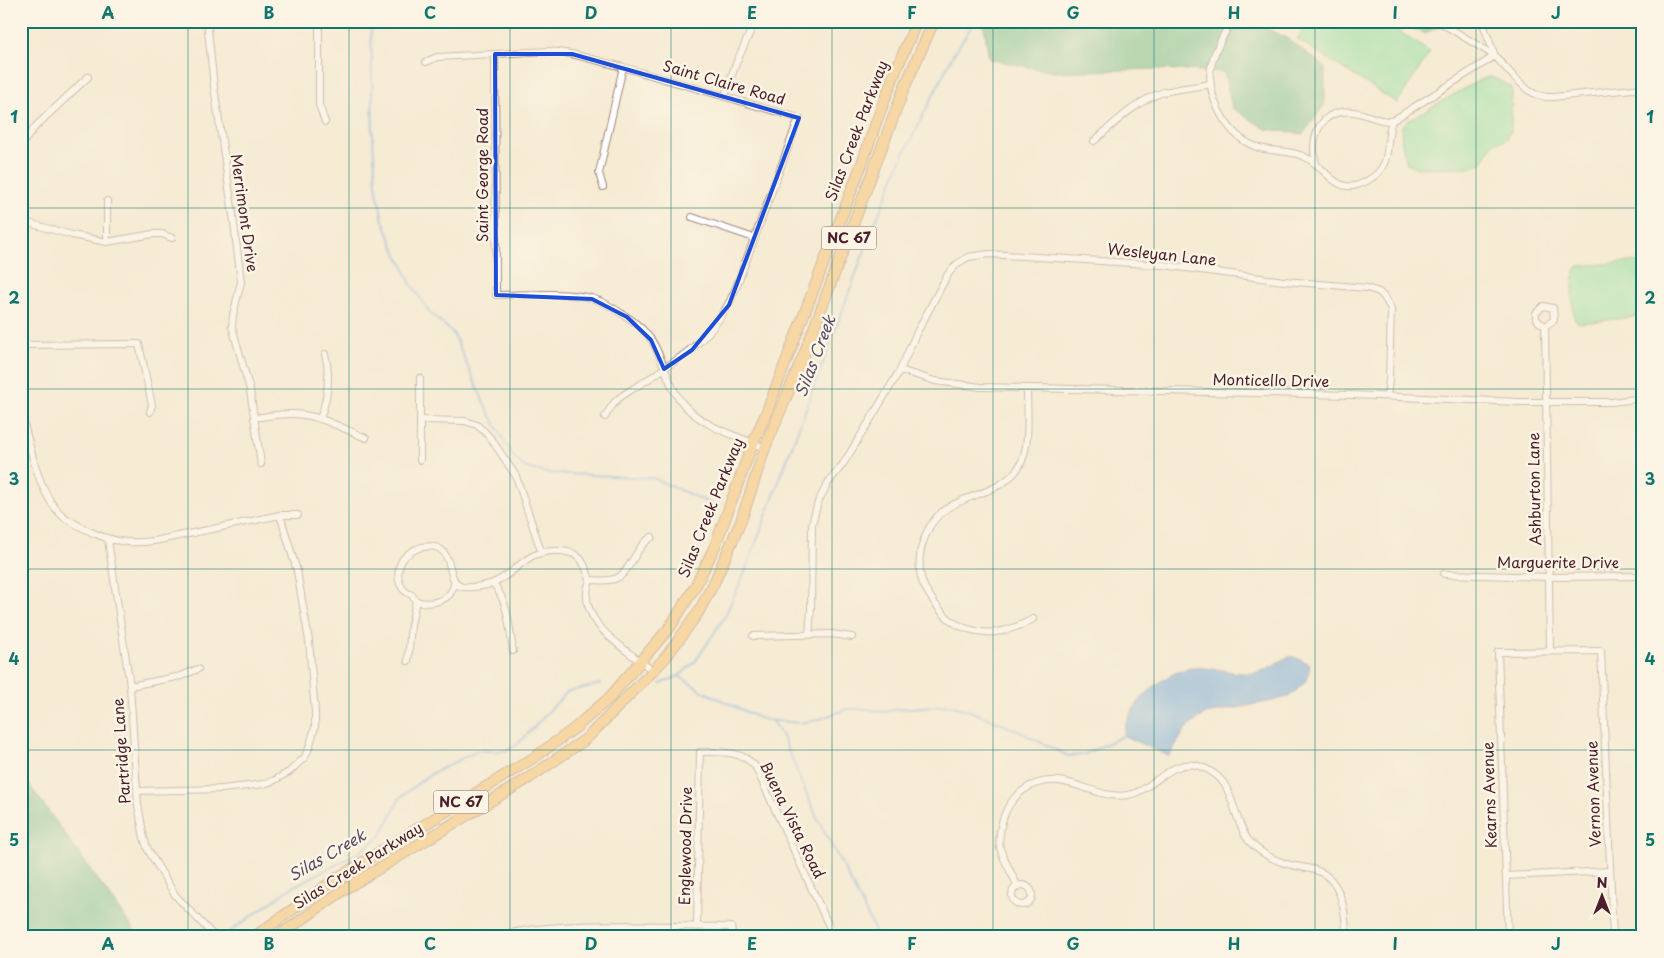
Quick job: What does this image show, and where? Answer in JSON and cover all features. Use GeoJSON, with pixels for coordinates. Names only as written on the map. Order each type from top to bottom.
{"type":"FeatureCollection","features":[{"type":"Feature","properties":{"kind":"main road","name":"Silas Creek Parkway"},"geometry":{"type":"LineString","coordinates":[[254,937],[337,878],[559,740],[610,697],[670,627],[695,586],[715,546],[898,64],[917,21]]}},
{"type":"Feature","properties":{"kind":"main road","name":"Silas Creek Parkway"},"geometry":{"type":"LineString","coordinates":[[277,937],[348,887],[565,754],[596,731],[654,672],[698,613],[714,584],[741,521],[765,448],[805,352],[905,86],[934,21]]}},
{"type":"Feature","properties":{"kind":"street","name":"Merrimont Drive"},"geometry":{"type":"LineString","coordinates":[[207,21],[214,87],[241,282],[232,315],[232,328],[247,378],[261,464]]}},
{"type":"Feature","properties":{"kind":"street"},"geometry":{"type":"LineString","coordinates":[[319,21],[319,104],[325,122]]}},
{"type":"Feature","properties":{"kind":"street"},"geometry":{"type":"LineString","coordinates":[[725,96],[754,21]]}},
{"type":"Feature","properties":{"kind":"street"},"geometry":{"type":"LineString","coordinates":[[1231,21],[1212,63],[1210,84],[1219,110],[1229,126],[1242,139],[1261,148],[1301,155],[1316,164],[1327,176],[1341,184],[1356,185],[1369,180],[1378,173],[1385,163],[1392,121]]}},
{"type":"Feature","properties":{"kind":"street"},"geometry":{"type":"LineString","coordinates":[[1438,21],[1495,56],[1528,90],[1541,96],[1553,97],[1643,88]]}},
{"type":"Feature","properties":{"kind":"street"},"geometry":{"type":"LineString","coordinates":[[1482,21],[1495,56]]}},
{"type":"Feature","properties":{"kind":"street"},"geometry":{"type":"LineString","coordinates":[[1633,21],[1643,36]]}},
{"type":"Feature","properties":{"kind":"street","name":"Saint Claire Road"},"geometry":{"type":"LineString","coordinates":[[426,62],[437,57],[549,51],[572,54],[799,118],[736,288],[722,318],[701,342],[616,401],[604,417]]}},
{"type":"Feature","properties":{"kind":"street","name":"Saint George Road"},"geometry":{"type":"LineString","coordinates":[[495,54],[496,295],[572,296],[600,302],[627,317],[646,333],[656,349],[664,369]]}},
{"type":"Feature","properties":{"kind":"street"},"geometry":{"type":"LineString","coordinates":[[1316,164],[1313,151],[1314,142],[1320,126],[1328,119],[1335,115],[1349,112],[1366,115],[1379,121],[1392,121],[1495,56]]}},
{"type":"Feature","properties":{"kind":"street"},"geometry":{"type":"LineString","coordinates":[[603,187],[599,173],[623,67]]}},
{"type":"Feature","properties":{"kind":"street"},"geometry":{"type":"LineString","coordinates":[[21,145],[36,126],[88,77]]}},
{"type":"Feature","properties":{"kind":"street"},"geometry":{"type":"LineString","coordinates":[[1094,141],[1134,107],[1150,98],[1182,88],[1210,84]]}},
{"type":"Feature","properties":{"kind":"street"},"geometry":{"type":"LineString","coordinates":[[107,201],[107,242]]}},
{"type":"Feature","properties":{"kind":"street"},"geometry":{"type":"LineString","coordinates":[[692,217],[754,238]]}},
{"type":"Feature","properties":{"kind":"street"},"geometry":{"type":"LineString","coordinates":[[21,222],[107,242],[153,234],[162,234],[172,238]]}},
{"type":"Feature","properties":{"kind":"street","name":"Wesleyan Lane"},"geometry":{"type":"LineString","coordinates":[[808,636],[811,610],[812,524],[818,502],[828,483],[864,431],[900,370],[916,334],[948,274],[957,264],[968,257],[988,254],[1163,265],[1284,281],[1367,288],[1379,292],[1391,309],[1387,396]]}},
{"type":"Feature","properties":{"kind":"street","name":"Ashburton Lane"},"geometry":{"type":"LineString","coordinates":[[1545,326],[1550,651]]}},
{"type":"Feature","properties":{"kind":"street"},"geometry":{"type":"LineString","coordinates":[[21,345],[139,344],[152,405],[150,412]]}},
{"type":"Feature","properties":{"kind":"street"},"geometry":{"type":"LineString","coordinates":[[320,419],[329,381],[325,354]]}},
{"type":"Feature","properties":{"kind":"street"},"geometry":{"type":"LineString","coordinates":[[664,369],[683,405],[696,417],[765,448]]}},
{"type":"Feature","properties":{"kind":"street","name":"Monticello Drive"},"geometry":{"type":"LineString","coordinates":[[900,370],[935,381],[981,387],[1387,396],[1519,402],[1612,402],[1643,398]]}},
{"type":"Feature","properties":{"kind":"street"},"geometry":{"type":"LineString","coordinates":[[420,378],[420,460]]}},
{"type":"Feature","properties":{"kind":"street"},"geometry":{"type":"LineString","coordinates":[[1027,388],[1027,437],[1026,448],[1020,466],[1007,480],[988,492],[972,496],[951,506],[934,519],[920,546],[920,559],[922,583],[935,605],[950,621],[966,629],[982,633],[1004,631],[1034,619]]}},
{"type":"Feature","properties":{"kind":"street"},"geometry":{"type":"LineString","coordinates":[[21,412],[41,482],[50,501],[65,518],[108,540],[139,543],[280,515],[298,516]]}},
{"type":"Feature","properties":{"kind":"street"},"geometry":{"type":"LineString","coordinates":[[254,418],[278,414],[303,415],[320,419],[366,438]]}},
{"type":"Feature","properties":{"kind":"street"},"geometry":{"type":"LineString","coordinates":[[420,420],[465,421],[477,425],[492,440],[516,476],[541,551]]}},
{"type":"Feature","properties":{"kind":"street"},"geometry":{"type":"LineString","coordinates":[[137,791],[222,788],[264,784],[289,772],[305,757],[314,728],[315,712],[309,641],[297,571],[280,515]]}},
{"type":"Feature","properties":{"kind":"street"},"geometry":{"type":"LineString","coordinates":[[590,580],[611,580],[620,576],[640,546],[652,537]]}},
{"type":"Feature","properties":{"kind":"street","name":"Partridge Lane"},"geometry":{"type":"LineString","coordinates":[[108,540],[130,686],[141,826],[148,850],[175,895],[215,937]]}},
{"type":"Feature","properties":{"kind":"street"},"geometry":{"type":"LineString","coordinates":[[455,581],[451,593],[444,599],[428,602],[416,601],[403,589],[398,577],[398,571],[405,557],[418,549],[436,548],[444,552],[448,557],[455,581],[459,586],[465,587],[493,583],[541,551],[566,551],[577,555],[585,565],[590,580],[586,589],[589,607],[595,622],[605,633],[654,672]]}},
{"type":"Feature","properties":{"kind":"street","name":"Marguerite Drive"},"geometry":{"type":"LineString","coordinates":[[1444,574],[1549,577],[1643,576]]}},
{"type":"Feature","properties":{"kind":"street"},"geometry":{"type":"LineString","coordinates":[[493,583],[502,596],[506,608],[513,651]]}},
{"type":"Feature","properties":{"kind":"street"},"geometry":{"type":"LineString","coordinates":[[408,661],[411,625],[416,601]]}},
{"type":"Feature","properties":{"kind":"street"},"geometry":{"type":"LineString","coordinates":[[753,636],[832,634],[852,637]]}},
{"type":"Feature","properties":{"kind":"street","name":"Vernon Avenue"},"geometry":{"type":"LineString","coordinates":[[1550,651],[1601,651],[1613,937]]}},
{"type":"Feature","properties":{"kind":"street","name":"Kearns Avenue"},"geometry":{"type":"LineString","coordinates":[[1508,937],[1498,652],[1550,651]]}},
{"type":"Feature","properties":{"kind":"street"},"geometry":{"type":"LineString","coordinates":[[130,686],[181,676],[198,670]]}},
{"type":"Feature","properties":{"kind":"street","name":"Englewood Drive"},"geometry":{"type":"LineString","coordinates":[[700,752],[697,927],[732,927],[733,937]]}},
{"type":"Feature","properties":{"kind":"street","name":"Buena Vista Road"},"geometry":{"type":"LineString","coordinates":[[700,752],[737,754],[755,766],[834,937]]}},
{"type":"Feature","properties":{"kind":"street"},"geometry":{"type":"LineString","coordinates":[[1018,886],[1000,848],[999,833],[1005,812],[1012,799],[1026,788],[1041,782],[1057,781],[1097,793],[1114,796],[1130,795],[1142,790],[1164,774],[1181,766],[1196,765],[1210,770],[1226,784],[1248,840],[1263,852],[1284,863],[1319,871],[1332,882],[1343,904],[1346,937]]}},
{"type":"Feature","properties":{"kind":"street"},"geometry":{"type":"LineString","coordinates":[[1506,876],[1610,872]]}},
{"type":"Feature","properties":{"kind":"street"},"geometry":{"type":"LineString","coordinates":[[491,937],[553,926],[697,927]]}},
{"type":"Feature","properties":{"kind":"street"},"geometry":{"type":"LineString","coordinates":[[627,926],[627,937]]}},
{"type":"Feature","properties":{"kind":"highlighted area"},"geometry":{"type":"Polygon","coordinates":[[[495,54],[572,54],[799,118],[729,305],[692,350],[664,369],[651,340],[627,317],[592,299],[496,295],[495,54]]]}},
{"type":"Feature","properties":{"kind":"green space"},"geometry":{"type":"Polygon","coordinates":[[[983,21],[1258,21],[1263,27],[1285,37],[1325,67],[1325,104],[1303,134],[1266,129],[1232,108],[1224,72],[1157,69],[1052,72],[989,59],[983,21]]]}},
{"type":"Feature","properties":{"kind":"green space"},"geometry":{"type":"Polygon","coordinates":[[[1309,21],[1383,21],[1430,52],[1397,103],[1297,39],[1309,21]]]}},
{"type":"Feature","properties":{"kind":"green space"},"geometry":{"type":"Polygon","coordinates":[[[1397,21],[1449,21],[1425,34],[1397,21]]]}},
{"type":"Feature","properties":{"kind":"green space"},"geometry":{"type":"Polygon","coordinates":[[[1490,76],[1512,87],[1511,133],[1508,133],[1507,139],[1495,143],[1489,149],[1482,162],[1474,167],[1417,168],[1407,164],[1402,144],[1401,127],[1407,121],[1490,76]]]}},
{"type":"Feature","properties":{"kind":"green space"},"geometry":{"type":"Polygon","coordinates":[[[1643,261],[1643,316],[1577,322],[1574,318],[1572,294],[1574,272],[1578,266],[1643,261]]]}},
{"type":"Feature","properties":{"kind":"green space"},"geometry":{"type":"Polygon","coordinates":[[[21,773],[139,937],[21,937],[21,773]]]}},
{"type":"Feature","properties":{"kind":"water"},"geometry":{"type":"Polygon","coordinates":[[[1289,657],[1294,657],[1310,664],[1307,680],[1294,693],[1272,701],[1206,714],[1187,727],[1169,756],[1124,736],[1127,721],[1138,703],[1154,687],[1173,674],[1193,668],[1254,673],[1289,657]]]}},
{"type":"Feature","properties":{"kind":"waterway"},"geometry":{"type":"LineString","coordinates":[[371,21],[373,140],[376,185],[383,220],[410,283],[430,313],[453,333],[485,405],[512,455],[523,466],[547,473],[653,478],[716,506]]}},
{"type":"Feature","properties":{"kind":"waterway","name":"Silas Creek"},"geometry":{"type":"LineString","coordinates":[[660,684],[679,676],[695,662],[724,618],[745,572],[870,236],[901,160],[953,55],[975,21]]}},
{"type":"Feature","properties":{"kind":"waterway"},"geometry":{"type":"LineString","coordinates":[[679,676],[702,691],[766,720],[800,723],[817,720],[847,709],[866,709],[884,712],[898,709],[950,705],[1014,729],[1068,756],[1083,755],[1125,735]]}},
{"type":"Feature","properties":{"kind":"waterway","name":"Silas Creek"},"geometry":{"type":"LineString","coordinates":[[225,935],[294,886],[357,854],[380,837],[400,798],[427,776],[477,751],[506,751],[518,744],[567,692],[601,684]]}},
{"type":"Feature","properties":{"kind":"waterway"},"geometry":{"type":"LineString","coordinates":[[771,720],[782,736],[817,818],[878,937]]}}]}
